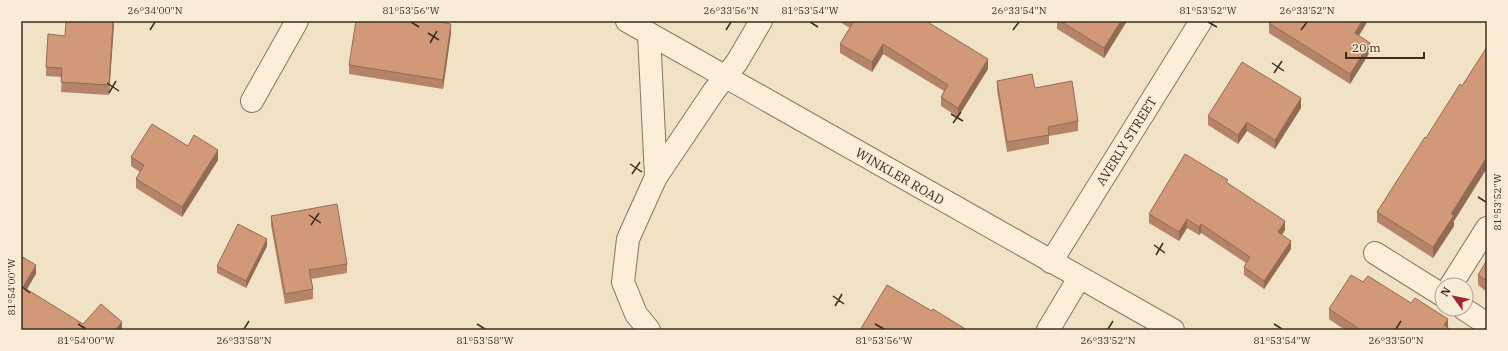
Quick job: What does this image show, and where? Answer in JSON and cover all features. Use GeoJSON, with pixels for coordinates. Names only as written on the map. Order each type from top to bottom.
{"type":"FeatureCollection","features":[{"type":"Feature","properties":{"kind":"street"},"geometry":{"type":"LineString","coordinates":[[252,101],[297,21]]}},
{"type":"Feature","properties":{"kind":"street","name":"WINKLER ROAD"},"geometry":{"type":"LineString","coordinates":[[627,21],[1173,330]]}},
{"type":"Feature","properties":{"kind":"street"},"geometry":{"type":"LineString","coordinates":[[649,330],[636,314],[624,282],[628,239],[656,177],[714,91],[726,77],[760,21]]}},
{"type":"Feature","properties":{"kind":"street","name":"AVERLY STREET"},"geometry":{"type":"LineString","coordinates":[[1051,262],[1201,21]]}},
{"type":"Feature","properties":{"kind":"street"},"geometry":{"type":"LineString","coordinates":[[649,34],[656,177]]}},
{"type":"Feature","properties":{"kind":"street"},"geometry":{"type":"LineString","coordinates":[[1456,277],[1487,228]]}},
{"type":"Feature","properties":{"kind":"street"},"geometry":{"type":"LineString","coordinates":[[1375,253],[1434,290]]}},
{"type":"Feature","properties":{"kind":"street"},"geometry":{"type":"LineString","coordinates":[[1048,330],[1079,278]]}},
{"type":"Feature","properties":{"kind":"street"},"geometry":{"type":"LineString","coordinates":[[1474,316],[1487,324]]}},
{"type":"Feature","properties":{"kind":"building"},"geometry":{"type":"Polygon","coordinates":[[[66,21],[113,21],[109,85],[61,82],[62,68],[46,67],[48,34],[65,36],[66,21]]]}},
{"type":"Feature","properties":{"kind":"building"},"geometry":{"type":"Polygon","coordinates":[[[356,21],[434,21],[451,24],[443,80],[349,65],[356,21]]]}},
{"type":"Feature","properties":{"kind":"building"},"geometry":{"type":"Polygon","coordinates":[[[854,21],[926,21],[988,59],[958,108],[941,97],[948,85],[883,44],[872,62],[840,44],[854,21]]]}},
{"type":"Feature","properties":{"kind":"building"},"geometry":{"type":"Polygon","coordinates":[[[1060,21],[1121,21],[1104,48],[1060,21]]]}},
{"type":"Feature","properties":{"kind":"building"},"geometry":{"type":"Polygon","coordinates":[[[1270,21],[1362,21],[1355,33],[1370,43],[1350,74],[1269,23],[1270,21]]]}},
{"type":"Feature","properties":{"kind":"building"},"geometry":{"type":"Polygon","coordinates":[[[1487,47],[1487,157],[1451,214],[1454,215],[1433,247],[1377,212],[1460,84],[1462,86],[1487,47]]]}},
{"type":"Feature","properties":{"kind":"building"},"geometry":{"type":"Polygon","coordinates":[[[1242,62],[1301,98],[1275,140],[1247,122],[1238,135],[1208,116],[1242,62]]]}},
{"type":"Feature","properties":{"kind":"building"},"geometry":{"type":"Polygon","coordinates":[[[1032,74],[1035,88],[1072,81],[1078,121],[1048,127],[1049,135],[1007,142],[997,81],[1032,74]]]}},
{"type":"Feature","properties":{"kind":"building"},"geometry":{"type":"Polygon","coordinates":[[[152,124],[188,146],[194,135],[218,150],[182,207],[136,179],[144,165],[131,157],[152,124]]]}},
{"type":"Feature","properties":{"kind":"building"},"geometry":{"type":"Polygon","coordinates":[[[1185,154],[1228,180],[1226,182],[1285,221],[1278,232],[1291,241],[1264,281],[1244,267],[1250,257],[1201,224],[1199,227],[1187,219],[1179,232],[1149,214],[1185,154]]]}},
{"type":"Feature","properties":{"kind":"building"},"geometry":{"type":"Polygon","coordinates":[[[337,204],[347,264],[309,270],[313,289],[285,294],[271,216],[337,204]]]}},
{"type":"Feature","properties":{"kind":"building"},"geometry":{"type":"Polygon","coordinates":[[[238,224],[267,239],[246,281],[217,266],[238,224]]]}},
{"type":"Feature","properties":{"kind":"building"},"geometry":{"type":"Polygon","coordinates":[[[21,256],[36,265],[23,287],[83,324],[101,304],[122,322],[115,330],[21,330],[21,256]]]}},
{"type":"Feature","properties":{"kind":"building"},"geometry":{"type":"Polygon","coordinates":[[[1487,260],[1487,281],[1478,275],[1487,260]]]}},
{"type":"Feature","properties":{"kind":"building"},"geometry":{"type":"Polygon","coordinates":[[[1351,275],[1363,282],[1368,276],[1411,303],[1415,298],[1434,310],[1434,317],[1445,317],[1448,319],[1444,325],[1451,330],[1361,330],[1329,309],[1351,275]]]}},
{"type":"Feature","properties":{"kind":"building"},"geometry":{"type":"Polygon","coordinates":[[[887,285],[932,311],[933,309],[967,330],[860,330],[887,285]]]}}]}
